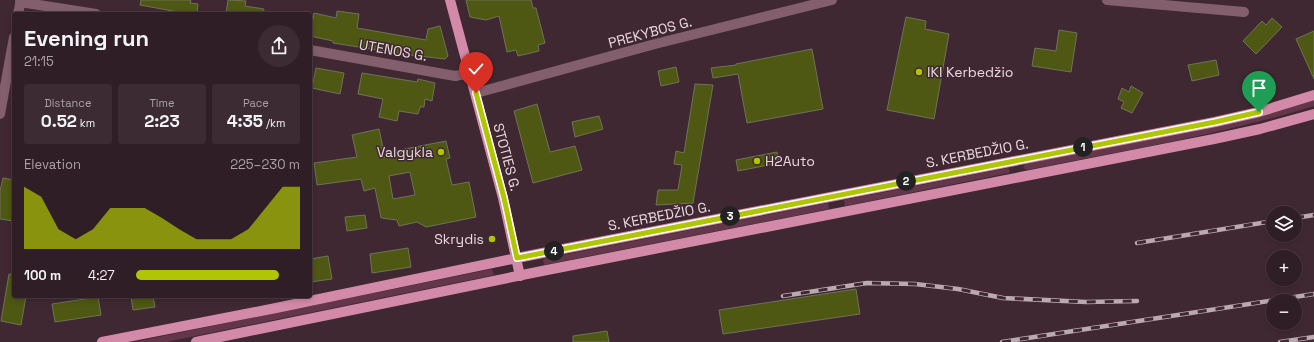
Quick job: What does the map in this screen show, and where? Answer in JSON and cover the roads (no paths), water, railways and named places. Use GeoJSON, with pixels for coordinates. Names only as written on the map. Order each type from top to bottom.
{"type":"FeatureCollection","features":[{"type":"Feature","properties":{"kind":"main road","name":"STOTIES G."},"geometry":{"type":"LineString","coordinates":[[450,0],[504,198],[520,276]]}},
{"type":"Feature","properties":{"kind":"main road","name":"S. KERBEDŽIO G."},"geometry":{"type":"LineString","coordinates":[[102,342],[268,310],[517,258],[1221,120],[1259,112],[1314,95]]}},
{"type":"Feature","properties":{"kind":"main road"},"geometry":{"type":"LineString","coordinates":[[196,342],[520,276],[1214,139],[1260,129],[1314,114]]}},
{"type":"Feature","properties":{"kind":"main road"},"geometry":{"type":"LineString","coordinates":[[1015,160],[1019,178]]}},
{"type":"Feature","properties":{"kind":"main road"},"geometry":{"type":"LineString","coordinates":[[835,195],[839,214]]}},
{"type":"Feature","properties":{"kind":"street","name":"PREKYBOS G."},"geometry":{"type":"LineString","coordinates":[[476,93],[640,48],[832,0]]}},
{"type":"Feature","properties":{"kind":"street"},"geometry":{"type":"LineString","coordinates":[[1107,0],[1244,12]]}},
{"type":"Feature","properties":{"kind":"street"},"geometry":{"type":"LineString","coordinates":[[18,12],[21,1],[84,12]]}},
{"type":"Feature","properties":{"kind":"street"},"geometry":{"type":"LineString","coordinates":[[0,114],[12,48]]}},
{"type":"Feature","properties":{"kind":"street","name":"UTENOS G."},"geometry":{"type":"LineString","coordinates":[[312,50],[455,76],[470,73]]}},
{"type":"Feature","properties":{"kind":"railway"},"geometry":{"type":"LineString","coordinates":[[1302,217],[1314,215]]}},
{"type":"Feature","properties":{"kind":"railway"},"geometry":{"type":"LineString","coordinates":[[1137,243],[1266,222]]}},
{"type":"Feature","properties":{"kind":"railway"},"geometry":{"type":"LineString","coordinates":[[783,296],[867,283],[915,284],[958,289],[1003,298],[1086,302],[1137,301]]}},
{"type":"Feature","properties":{"kind":"railway"},"geometry":{"type":"LineString","coordinates":[[1002,342],[1314,294]]}},
{"type":"Feature","properties":{"kind":"railway"},"geometry":{"type":"LineString","coordinates":[[1280,342],[1314,337]]}},
{"type":"Feature","properties":{"kind":"place","name":"IKI Kerbedžio"},"geometry":{"type":"Point","coordinates":[919,72]}},
{"type":"Feature","properties":{"kind":"place","name":"Valgykla"},"geometry":{"type":"Point","coordinates":[441,152]}},
{"type":"Feature","properties":{"kind":"place","name":"H2Auto"},"geometry":{"type":"Point","coordinates":[757,161]}},
{"type":"Feature","properties":{"kind":"place","name":"Skrydis"},"geometry":{"type":"Point","coordinates":[492,239]}}]}
